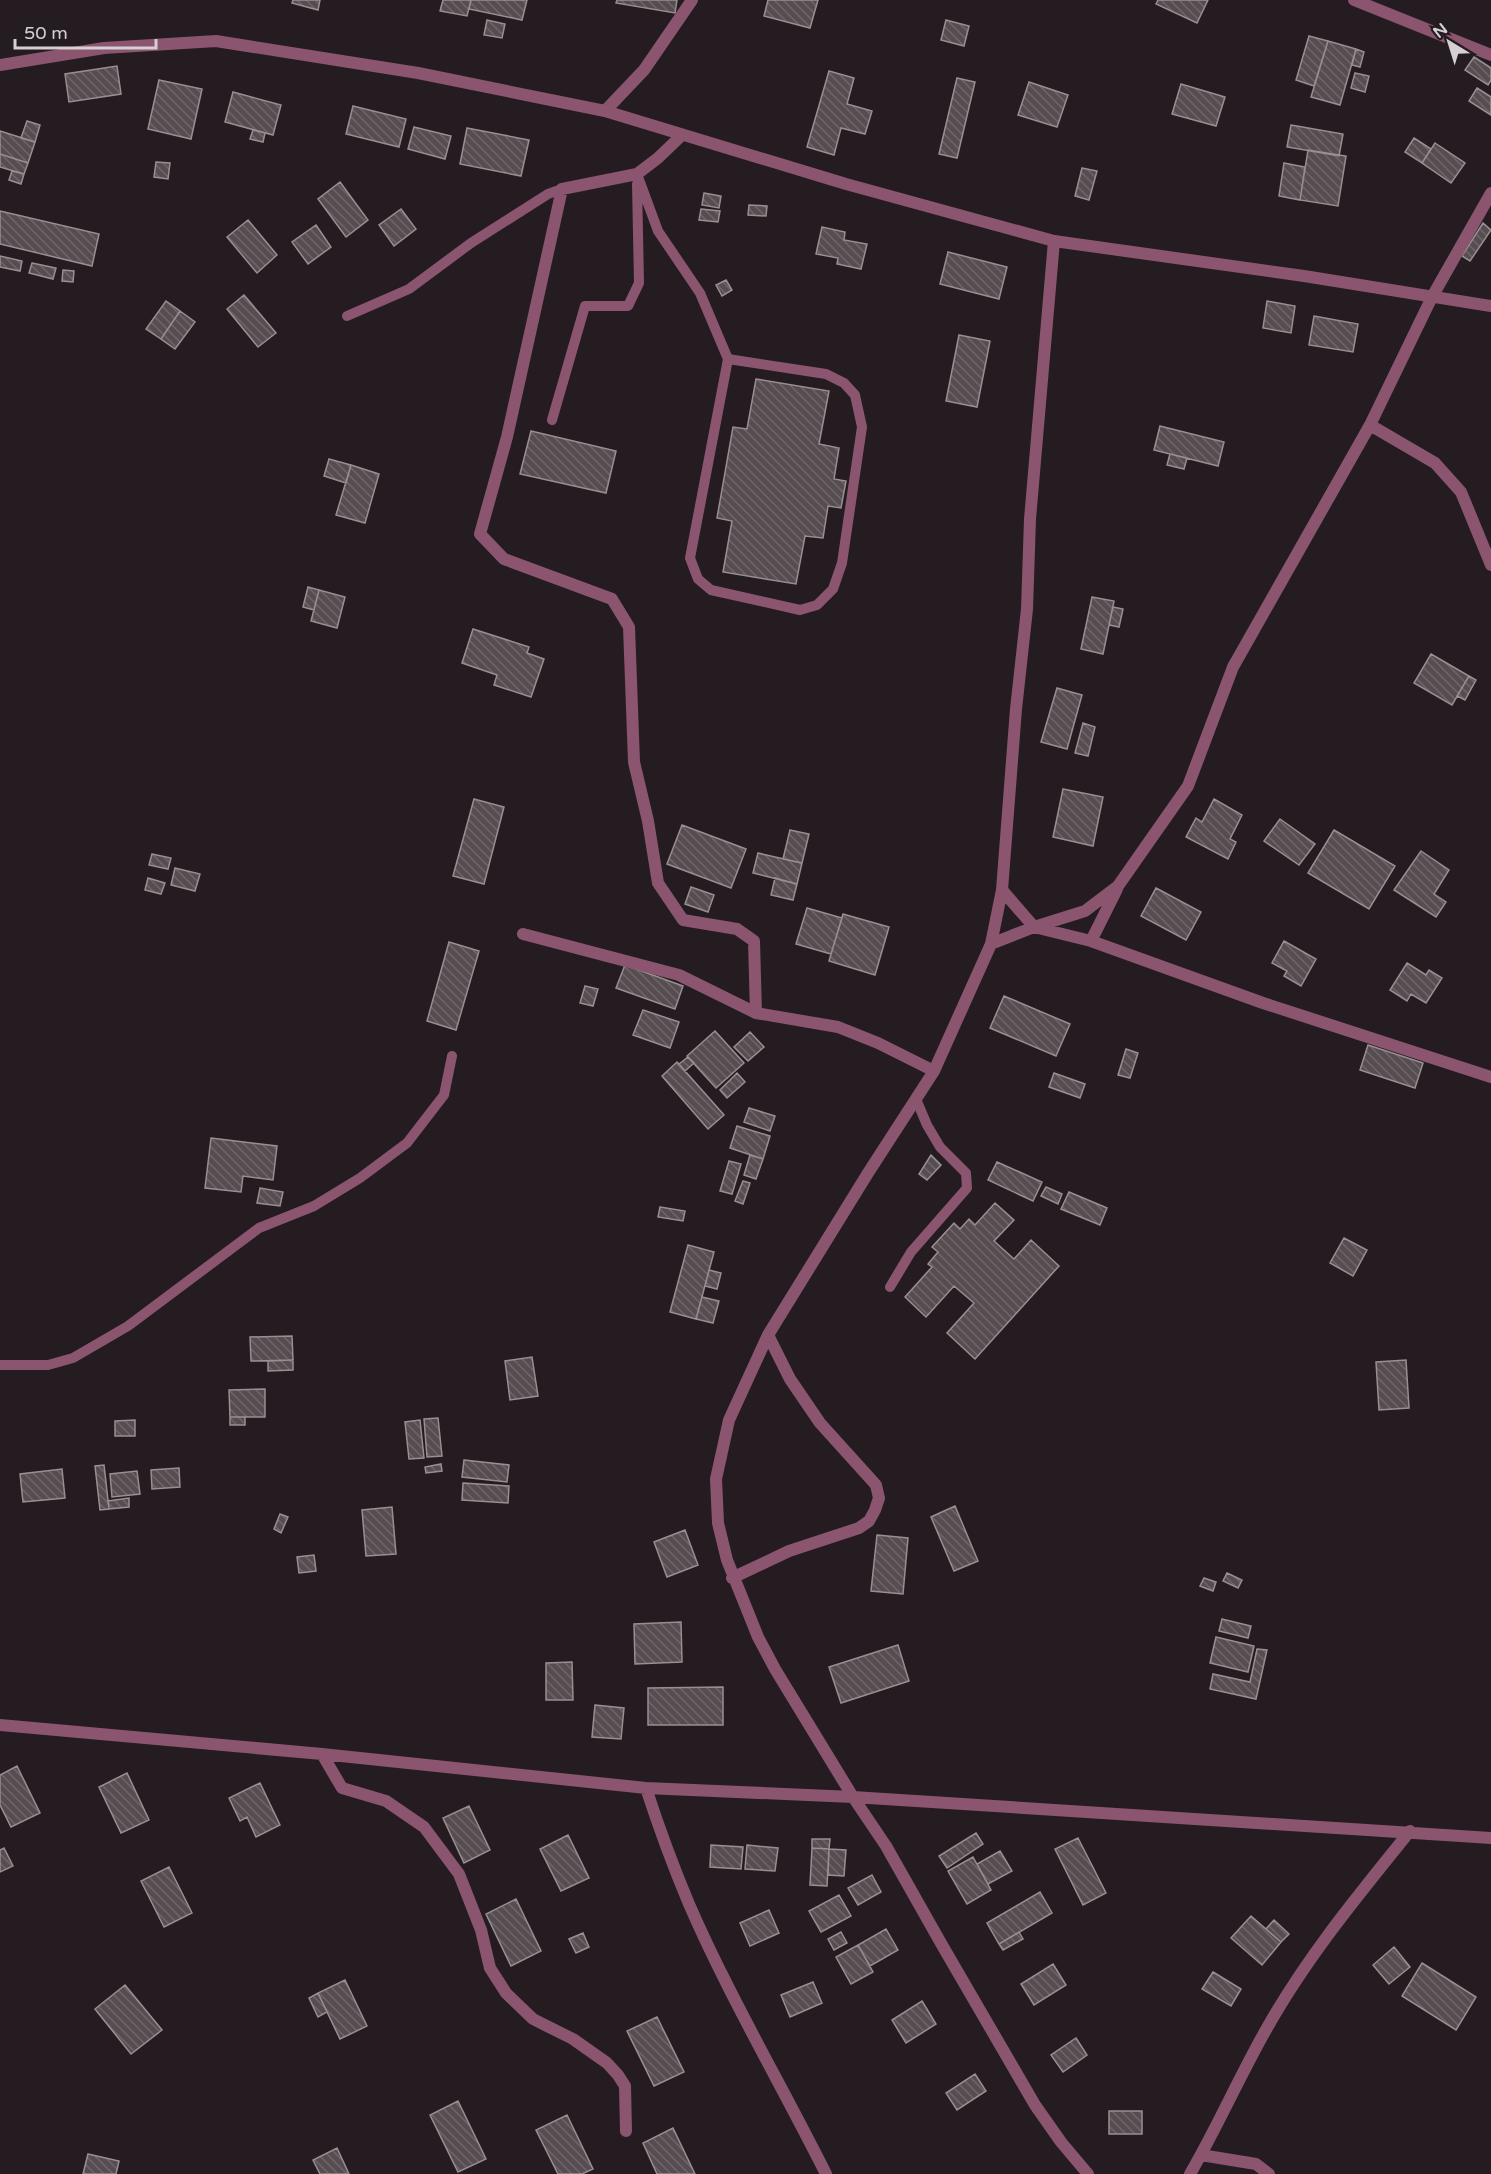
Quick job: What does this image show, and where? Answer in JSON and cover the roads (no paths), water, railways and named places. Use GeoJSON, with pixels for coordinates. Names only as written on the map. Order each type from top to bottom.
{"type":"FeatureCollection","features":[{"type":"Feature","properties":{"kind":"street"},"geometry":{"type":"LineString","coordinates":[[605,111],[644,70],[692,0]]}},
{"type":"Feature","properties":{"kind":"street"},"geometry":{"type":"LineString","coordinates":[[1354,0],[1491,56]]}},
{"type":"Feature","properties":{"kind":"street"},"geometry":{"type":"LineString","coordinates":[[0,64],[104,48],[216,41],[418,74],[605,111],[846,184],[1054,241],[1304,276],[1491,306]]}},
{"type":"Feature","properties":{"kind":"street"},"geometry":{"type":"LineString","coordinates":[[682,135],[637,174],[562,189],[507,438],[480,534],[504,559],[612,599],[629,627],[634,762],[648,822],[658,883],[683,920],[737,929],[754,941],[756,1013]]}},
{"type":"Feature","properties":{"kind":"street"},"geometry":{"type":"LineString","coordinates":[[1090,941],[1118,886],[1188,786],[1233,667],[1370,425],[1432,297],[1491,193]]}},
{"type":"Feature","properties":{"kind":"street"},"geometry":{"type":"LineString","coordinates":[[1054,241],[1030,519],[1027,609],[1016,709],[1002,890],[991,944],[934,1071],[768,1335],[729,1420],[716,1479],[718,1523],[732,1578],[775,1669],[853,1797],[886,1846],[1035,2104],[1061,2142],[1088,2174]]}},
{"type":"Feature","properties":{"kind":"street"},"geometry":{"type":"LineString","coordinates":[[1370,425],[1435,463],[1461,492],[1491,565]]}},
{"type":"Feature","properties":{"kind":"street"},"geometry":{"type":"LineString","coordinates":[[991,944],[1085,911],[1118,886]]}},
{"type":"Feature","properties":{"kind":"street"},"geometry":{"type":"LineString","coordinates":[[1002,890],[1034,927],[1090,941],[1263,1003],[1491,1077]]}},
{"type":"Feature","properties":{"kind":"street"},"geometry":{"type":"LineString","coordinates":[[523,934],[679,975],[756,1013],[838,1027],[878,1043],[934,1071]]}},
{"type":"Feature","properties":{"kind":"street"},"geometry":{"type":"LineString","coordinates":[[732,1578],[789,1551],[859,1528],[869,1521],[879,1498],[876,1485],[820,1423],[790,1379],[768,1335]]}},
{"type":"Feature","properties":{"kind":"street"},"geometry":{"type":"LineString","coordinates":[[0,1725],[321,1754],[646,1788],[853,1797],[1491,1838]]}},
{"type":"Feature","properties":{"kind":"street"},"geometry":{"type":"LineString","coordinates":[[321,1754],[342,1788],[386,1801],[424,1827],[459,1874],[481,1930],[490,1968],[506,1993],[533,2019],[573,2039],[607,2062],[618,2074],[625,2086],[626,2131]]}},
{"type":"Feature","properties":{"kind":"street"},"geometry":{"type":"LineString","coordinates":[[646,1788],[690,1906],[826,2174]]}},
{"type":"Feature","properties":{"kind":"street"},"geometry":{"type":"LineString","coordinates":[[1190,2174],[1267,2028],[1303,1971],[1348,1908],[1410,1832]]}},
{"type":"Feature","properties":{"kind":"street"},"geometry":{"type":"LineString","coordinates":[[1201,2155],[1256,2164],[1269,2174]]}},
{"type":"Feature","properties":{"kind":"lane"},"geometry":{"type":"LineString","coordinates":[[637,174],[658,231],[700,293],[728,359],[690,558],[698,579],[711,590],[800,610],[817,605],[833,589],[842,563],[862,428],[855,395],[844,383],[826,374],[728,359]]}},
{"type":"Feature","properties":{"kind":"lane"},"geometry":{"type":"LineString","coordinates":[[552,420],[585,306],[628,306],[639,283],[637,174]]}},
{"type":"Feature","properties":{"kind":"lane"},"geometry":{"type":"LineString","coordinates":[[347,316],[409,289],[471,243],[548,194],[562,189]]}},
{"type":"Feature","properties":{"kind":"lane"},"geometry":{"type":"LineString","coordinates":[[0,1365],[48,1365],[73,1358],[128,1326],[259,1228],[314,1206],[360,1178],[407,1143],[444,1095],[452,1056]]}},
{"type":"Feature","properties":{"kind":"lane"},"geometry":{"type":"LineString","coordinates":[[891,1287],[911,1252],[967,1188],[966,1173],[940,1147],[916,1099]]}}]}
